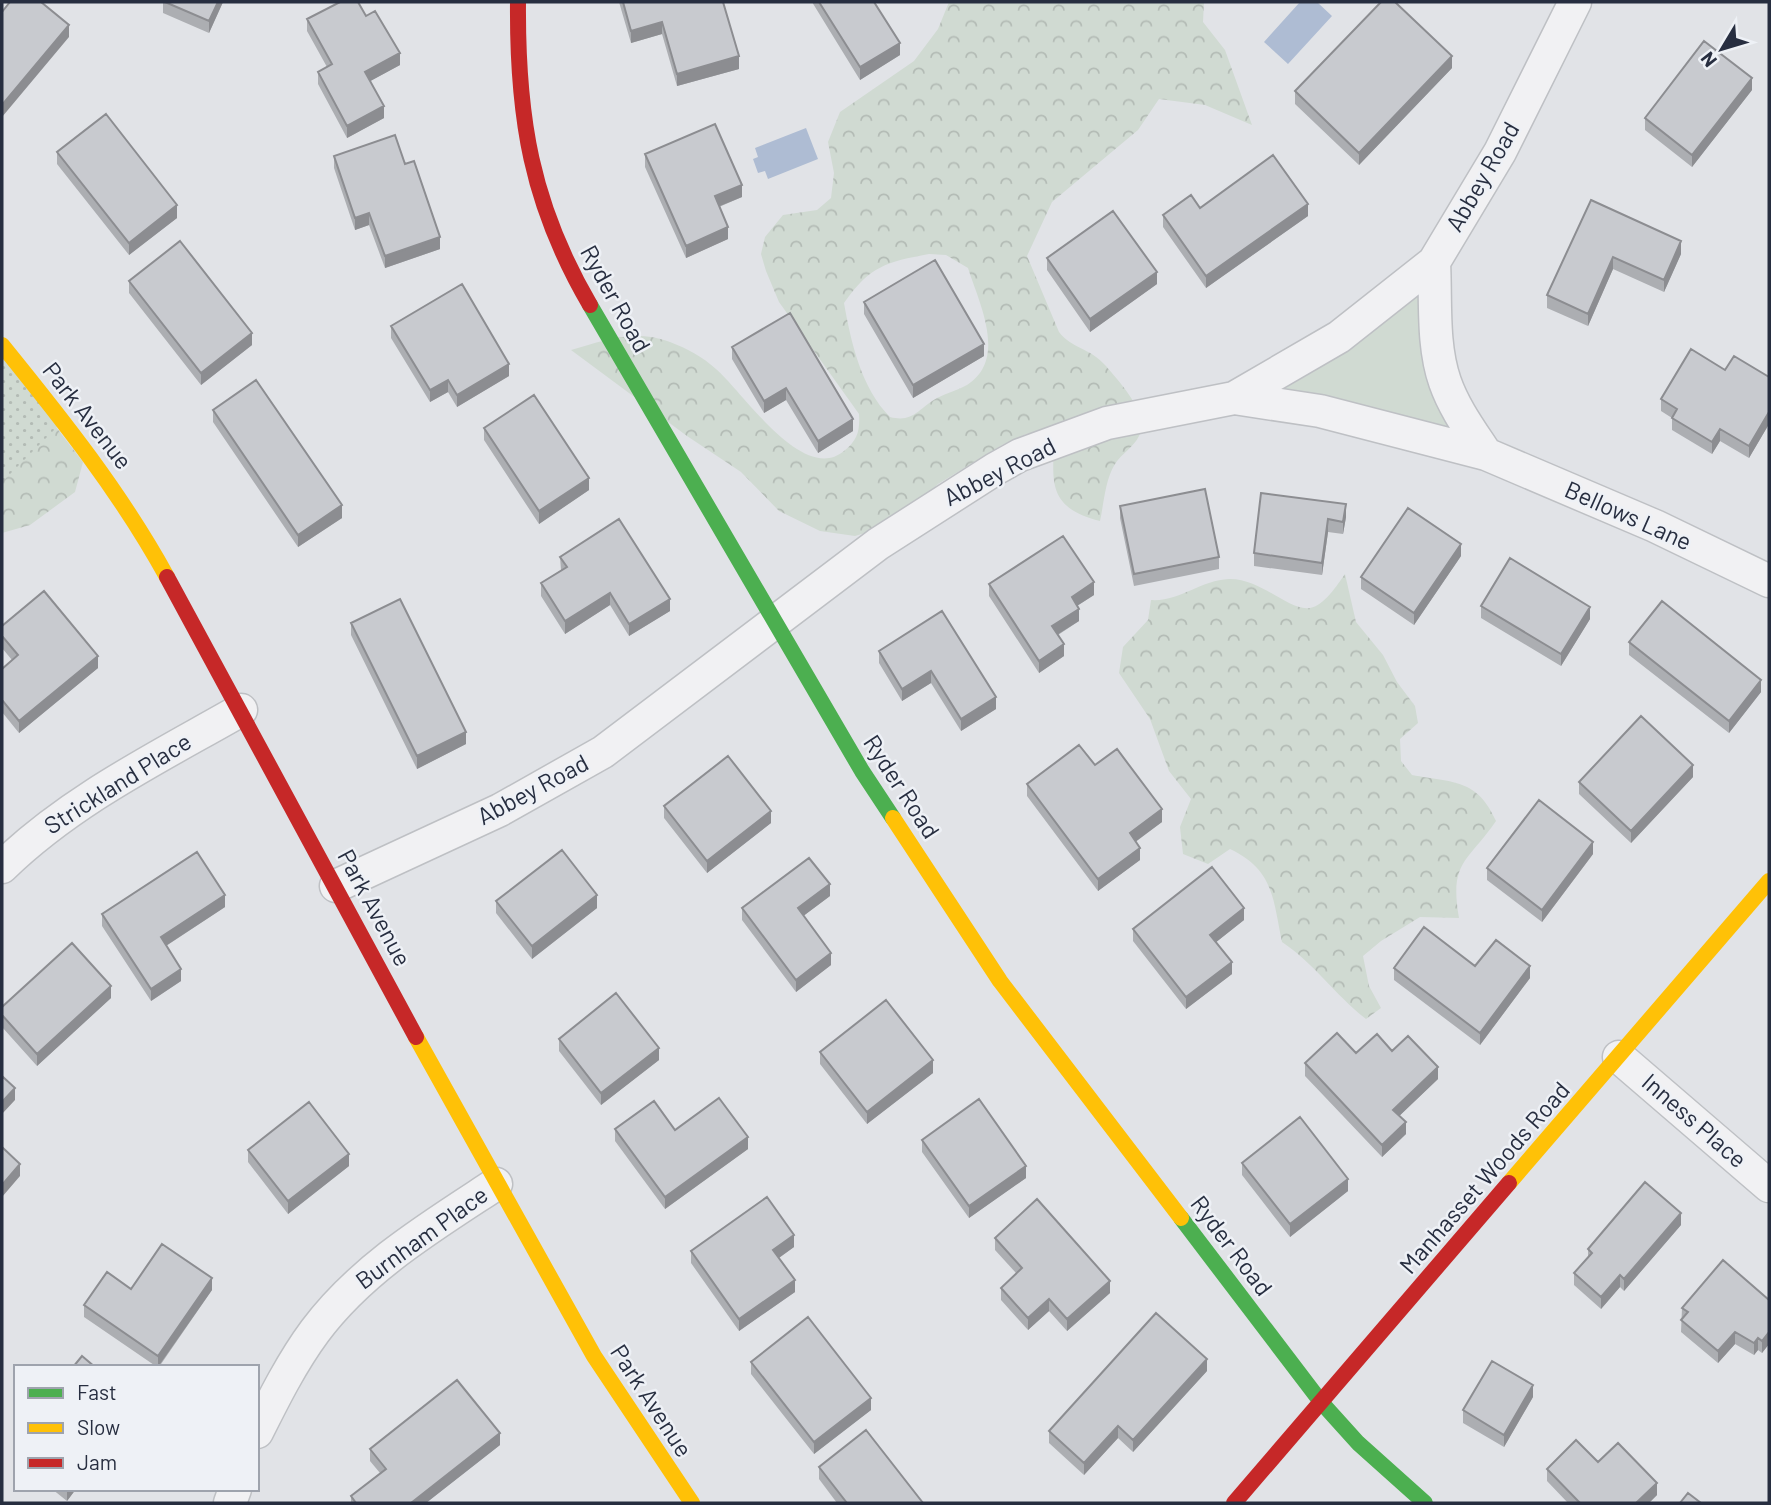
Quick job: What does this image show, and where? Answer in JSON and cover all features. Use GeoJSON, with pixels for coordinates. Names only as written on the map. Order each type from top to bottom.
{"type":"FeatureCollection","features":[{"type":"Feature","properties":{"kind":"street","name":"Ryder Road"},"geometry":{"type":"LineString","coordinates":[[518,2],[519,97],[530,158],[550,227],[579,287],[862,771],[1000,981],[1321,1402],[1358,1443],[1424,1503]]}},
{"type":"Feature","properties":{"kind":"street","name":"Abbey Road"},"geometry":{"type":"LineString","coordinates":[[336,886],[500,810],[603,752],[906,525],[950,495],[1020,455],[1134,415],[1234,398],[1339,337],[1434,262],[1500,152],[1574,2]]}},
{"type":"Feature","properties":{"kind":"street"},"geometry":{"type":"LineString","coordinates":[[1434,262],[1438,355],[1445,382],[1456,408],[1486,454]]}},
{"type":"Feature","properties":{"kind":"street","name":"Park Avenue"},"geometry":{"type":"LineString","coordinates":[[2,345],[111,484],[168,578],[496,1184],[594,1356],[692,1503]]}},
{"type":"Feature","properties":{"kind":"street","name":"Bellows Lane"},"geometry":{"type":"LineString","coordinates":[[1234,398],[1320,411],[1486,454],[1655,526],[1769,581]]}},
{"type":"Feature","properties":{"kind":"street","name":"Strickland Place"},"geometry":{"type":"LineString","coordinates":[[2,867],[38,832],[95,793],[241,710]]}},
{"type":"Feature","properties":{"kind":"street","name":"Manhasset Woods Road"},"geometry":{"type":"LineString","coordinates":[[1234,1503],[1769,881]]}},
{"type":"Feature","properties":{"kind":"street","name":"Inness Place"},"geometry":{"type":"LineString","coordinates":[[1619,1057],[1769,1186]]}},
{"type":"Feature","properties":{"kind":"street","name":"Burnham Place"},"geometry":{"type":"LineString","coordinates":[[259,1429],[291,1367],[316,1330],[342,1299],[384,1261],[496,1184]]}},
{"type":"Feature","properties":{"kind":"green space"},"geometry":{"type":"Polygon","coordinates":[[[949,2],[1204,2],[1203,22],[1225,50],[1252,125],[1205,105],[1159,99],[1138,130],[1052,202],[1027,256],[1059,332],[1069,342],[1093,355],[1106,366],[1132,398],[1140,418],[1139,436],[1112,470],[1100,521],[1081,515],[1060,498],[1053,475],[1054,428],[1026,434],[1002,445],[938,484],[923,500],[885,527],[855,536],[820,531],[779,511],[741,472],[687,436],[571,350],[632,336],[670,342],[694,353],[711,365],[775,431],[810,456],[828,458],[849,447],[857,434],[859,414],[779,302],[761,254],[765,237],[783,215],[817,210],[831,198],[834,173],[828,142],[840,112],[914,61],[938,29],[949,2]],[[929,254],[890,263],[871,273],[844,303],[859,364],[872,392],[890,417],[910,417],[937,398],[967,385],[979,374],[986,361],[987,330],[968,268],[946,255],[929,254]]]}},
{"type":"Feature","properties":{"kind":"green space"},"geometry":{"type":"Polygon","coordinates":[[[1434,262],[1438,355],[1486,454],[1234,398],[1434,262]]]}},
{"type":"Feature","properties":{"kind":"green space"},"geometry":{"type":"Polygon","coordinates":[[[2,345],[64,420],[2,482],[2,345]]]}},
{"type":"Feature","properties":{"kind":"green space"},"geometry":{"type":"Polygon","coordinates":[[[2,357],[83,462],[75,492],[30,525],[2,533],[2,357]]]}},
{"type":"Feature","properties":{"kind":"green space"},"geometry":{"type":"Polygon","coordinates":[[[1345,574],[1356,622],[1383,655],[1397,682],[1415,706],[1418,723],[1400,739],[1401,761],[1412,775],[1452,782],[1472,790],[1489,807],[1496,821],[1469,855],[1459,873],[1459,918],[1420,917],[1381,941],[1363,956],[1369,986],[1381,1008],[1366,1019],[1305,960],[1282,942],[1269,887],[1255,866],[1230,849],[1208,864],[1183,854],[1180,827],[1191,799],[1169,771],[1150,719],[1119,673],[1123,647],[1148,620],[1151,600],[1171,598],[1209,583],[1229,579],[1241,580],[1293,605],[1310,608],[1326,599],[1345,574]]]}},
{"type":"Feature","properties":{"kind":"water"},"geometry":{"type":"Polygon","coordinates":[[[1300,2],[1317,2],[1332,16],[1288,64],[1264,42],[1300,2]]]}},
{"type":"Feature","properties":{"kind":"water"},"geometry":{"type":"Polygon","coordinates":[[[806,128],[818,159],[768,179],[765,171],[758,173],[753,159],[758,157],[755,148],[806,128]]]}},
{"type":"Feature","properties":{"kind":"building"},"geometry":{"type":"Polygon","coordinates":[[[10,2],[41,2],[69,25],[2,105],[2,12],[10,2]]]}},
{"type":"Feature","properties":{"kind":"building"},"geometry":{"type":"Polygon","coordinates":[[[165,2],[218,2],[209,21],[165,2]]]}},
{"type":"Feature","properties":{"kind":"building"},"geometry":{"type":"Polygon","coordinates":[[[340,2],[358,2],[366,16],[375,11],[400,53],[365,72],[384,106],[347,126],[318,72],[332,64],[307,19],[340,2]]]}},
{"type":"Feature","properties":{"kind":"building"},"geometry":{"type":"Polygon","coordinates":[[[623,2],[723,2],[739,56],[677,74],[662,22],[631,31],[623,2]]]}},
{"type":"Feature","properties":{"kind":"building"},"geometry":{"type":"Polygon","coordinates":[[[819,2],[874,2],[900,43],[860,67],[819,2]]]}},
{"type":"Feature","properties":{"kind":"building"},"geometry":{"type":"Polygon","coordinates":[[[1381,2],[1395,2],[1452,56],[1359,153],[1295,91],[1381,2]]]}},
{"type":"Feature","properties":{"kind":"building"},"geometry":{"type":"Polygon","coordinates":[[[1704,41],[1752,78],[1692,155],[1645,118],[1704,41]]]}},
{"type":"Feature","properties":{"kind":"building"},"geometry":{"type":"Polygon","coordinates":[[[106,114],[177,205],[129,243],[57,152],[106,114]]]}},
{"type":"Feature","properties":{"kind":"building"},"geometry":{"type":"Polygon","coordinates":[[[715,124],[742,185],[715,196],[728,227],[686,246],[645,154],[715,124]]]}},
{"type":"Feature","properties":{"kind":"building"},"geometry":{"type":"Polygon","coordinates":[[[395,135],[405,164],[414,161],[440,237],[385,256],[369,213],[355,218],[334,156],[395,135]]]}},
{"type":"Feature","properties":{"kind":"building"},"geometry":{"type":"Polygon","coordinates":[[[1273,155],[1308,204],[1206,276],[1163,215],[1191,195],[1200,208],[1273,155]]]}},
{"type":"Feature","properties":{"kind":"building"},"geometry":{"type":"Polygon","coordinates":[[[1591,200],[1681,241],[1664,280],[1613,257],[1588,314],[1547,295],[1591,200]]]}},
{"type":"Feature","properties":{"kind":"building"},"geometry":{"type":"Polygon","coordinates":[[[1113,211],[1157,272],[1090,319],[1047,258],[1113,211]]]}},
{"type":"Feature","properties":{"kind":"building"},"geometry":{"type":"Polygon","coordinates":[[[180,241],[252,333],[201,373],[129,281],[180,241]]]}},
{"type":"Feature","properties":{"kind":"building"},"geometry":{"type":"Polygon","coordinates":[[[935,260],[984,344],[913,385],[864,302],[935,260]]]}},
{"type":"Feature","properties":{"kind":"building"},"geometry":{"type":"Polygon","coordinates":[[[462,284],[509,364],[457,395],[448,380],[430,390],[391,326],[462,284]]]}},
{"type":"Feature","properties":{"kind":"building"},"geometry":{"type":"Polygon","coordinates":[[[790,313],[853,419],[818,441],[786,388],[764,401],[732,347],[790,313]]]}},
{"type":"Feature","properties":{"kind":"building"},"geometry":{"type":"Polygon","coordinates":[[[1691,349],[1725,370],[1734,356],[1769,377],[1769,412],[1749,446],[1720,429],[1712,442],[1672,418],[1677,409],[1661,399],[1691,349]]]}},
{"type":"Feature","properties":{"kind":"building"},"geometry":{"type":"Polygon","coordinates":[[[256,380],[342,505],[298,535],[213,410],[256,380]]]}},
{"type":"Feature","properties":{"kind":"building"},"geometry":{"type":"Polygon","coordinates":[[[534,395],[589,478],[539,511],[484,428],[534,395]]]}},
{"type":"Feature","properties":{"kind":"building"},"geometry":{"type":"Polygon","coordinates":[[[1205,489],[1219,557],[1134,574],[1120,506],[1205,489]]]}},
{"type":"Feature","properties":{"kind":"building"},"geometry":{"type":"Polygon","coordinates":[[[1261,493],[1346,504],[1343,522],[1328,519],[1322,563],[1254,553],[1261,493]]]}},
{"type":"Feature","properties":{"kind":"building"},"geometry":{"type":"Polygon","coordinates":[[[1408,508],[1461,544],[1414,613],[1361,577],[1408,508]]]}},
{"type":"Feature","properties":{"kind":"building"},"geometry":{"type":"Polygon","coordinates":[[[619,519],[670,599],[629,624],[610,593],[565,621],[541,583],[567,567],[560,557],[619,519]]]}},
{"type":"Feature","properties":{"kind":"building"},"geometry":{"type":"Polygon","coordinates":[[[1063,536],[1094,582],[1072,597],[1079,609],[1052,626],[1064,644],[1039,661],[989,584],[1063,536]]]}},
{"type":"Feature","properties":{"kind":"building"},"geometry":{"type":"Polygon","coordinates":[[[1510,558],[1590,607],[1561,654],[1481,606],[1510,558]]]}},
{"type":"Feature","properties":{"kind":"building"},"geometry":{"type":"Polygon","coordinates":[[[44,591],[98,656],[19,721],[2,700],[2,669],[18,655],[2,636],[2,626],[44,591]]]}},
{"type":"Feature","properties":{"kind":"building"},"geometry":{"type":"Polygon","coordinates":[[[400,599],[466,732],[417,756],[351,623],[400,599]]]}},
{"type":"Feature","properties":{"kind":"building"},"geometry":{"type":"Polygon","coordinates":[[[1662,601],[1761,680],[1729,721],[1629,642],[1662,601]]]}},
{"type":"Feature","properties":{"kind":"building"},"geometry":{"type":"Polygon","coordinates":[[[942,611],[996,697],[961,719],[931,671],[902,689],[879,651],[942,611]]]}},
{"type":"Feature","properties":{"kind":"building"},"geometry":{"type":"Polygon","coordinates":[[[1641,716],[1693,765],[1631,831],[1579,782],[1641,716]]]}},
{"type":"Feature","properties":{"kind":"building"},"geometry":{"type":"Polygon","coordinates":[[[1079,745],[1095,765],[1117,749],[1162,809],[1130,833],[1140,848],[1098,879],[1027,784],[1079,745]]]}},
{"type":"Feature","properties":{"kind":"building"},"geometry":{"type":"Polygon","coordinates":[[[728,756],[771,811],[707,861],[664,806],[728,756]]]}},
{"type":"Feature","properties":{"kind":"building"},"geometry":{"type":"Polygon","coordinates":[[[1539,800],[1593,842],[1542,910],[1487,868],[1539,800]]]}},
{"type":"Feature","properties":{"kind":"building"},"geometry":{"type":"Polygon","coordinates":[[[562,850],[597,895],[532,946],[496,901],[562,850]]]}},
{"type":"Feature","properties":{"kind":"building"},"geometry":{"type":"Polygon","coordinates":[[[197,852],[225,895],[161,937],[181,969],[151,989],[102,914],[197,852]]]}},
{"type":"Feature","properties":{"kind":"building"},"geometry":{"type":"Polygon","coordinates":[[[809,858],[830,884],[798,908],[831,953],[796,980],[742,908],[809,858]]]}},
{"type":"Feature","properties":{"kind":"building"},"geometry":{"type":"Polygon","coordinates":[[[1212,867],[1244,908],[1210,935],[1232,962],[1186,997],[1133,929],[1212,867]]]}},
{"type":"Feature","properties":{"kind":"building"},"geometry":{"type":"Polygon","coordinates":[[[1424,927],[1475,966],[1496,940],[1530,966],[1480,1033],[1394,968],[1424,927]]]}},
{"type":"Feature","properties":{"kind":"building"},"geometry":{"type":"Polygon","coordinates":[[[72,943],[111,986],[37,1054],[2,1015],[2,1007],[72,943]]]}},
{"type":"Feature","properties":{"kind":"building"},"geometry":{"type":"Polygon","coordinates":[[[616,993],[659,1048],[601,1093],[559,1039],[616,993]]]}},
{"type":"Feature","properties":{"kind":"building"},"geometry":{"type":"Polygon","coordinates":[[[886,1000],[933,1060],[867,1112],[820,1052],[886,1000]]]}},
{"type":"Feature","properties":{"kind":"building"},"geometry":{"type":"Polygon","coordinates":[[[1337,1033],[1356,1053],[1377,1034],[1392,1051],[1408,1036],[1438,1067],[1393,1110],[1406,1122],[1382,1145],[1305,1063],[1337,1033]]]}},
{"type":"Feature","properties":{"kind":"building"},"geometry":{"type":"Polygon","coordinates":[[[2,1076],[15,1088],[2,1102],[2,1076]]]}},
{"type":"Feature","properties":{"kind":"building"},"geometry":{"type":"Polygon","coordinates":[[[719,1098],[748,1137],[665,1197],[615,1129],[654,1101],[675,1130],[719,1098]]]}},
{"type":"Feature","properties":{"kind":"building"},"geometry":{"type":"Polygon","coordinates":[[[979,1099],[1026,1166],[969,1206],[922,1140],[979,1099]]]}},
{"type":"Feature","properties":{"kind":"building"},"geometry":{"type":"Polygon","coordinates":[[[309,1102],[349,1154],[288,1201],[248,1150],[309,1102]]]}},
{"type":"Feature","properties":{"kind":"building"},"geometry":{"type":"Polygon","coordinates":[[[1300,1117],[1348,1179],[1290,1224],[1242,1163],[1300,1117]]]}},
{"type":"Feature","properties":{"kind":"building"},"geometry":{"type":"Polygon","coordinates":[[[2,1147],[20,1164],[2,1185],[2,1147]]]}},
{"type":"Feature","properties":{"kind":"building"},"geometry":{"type":"Polygon","coordinates":[[[1645,1182],[1681,1213],[1624,1279],[1620,1275],[1601,1297],[1574,1273],[1592,1253],[1588,1249],[1645,1182]]]}},
{"type":"Feature","properties":{"kind":"building"},"geometry":{"type":"Polygon","coordinates":[[[767,1197],[794,1235],[773,1250],[795,1280],[739,1319],[691,1251],[767,1197]]]}},
{"type":"Feature","properties":{"kind":"building"},"geometry":{"type":"Polygon","coordinates":[[[1037,1199],[1110,1281],[1067,1319],[1049,1299],[1028,1318],[1001,1288],[1022,1268],[995,1238],[1037,1199]]]}},
{"type":"Feature","properties":{"kind":"building"},"geometry":{"type":"Polygon","coordinates":[[[162,1244],[212,1278],[158,1356],[84,1305],[107,1272],[131,1289],[162,1244]]]}},
{"type":"Feature","properties":{"kind":"building"},"geometry":{"type":"Polygon","coordinates":[[[1723,1260],[1769,1300],[1769,1332],[1762,1341],[1758,1338],[1754,1343],[1735,1332],[1718,1351],[1681,1320],[1688,1312],[1682,1308],[1723,1260]]]}},
{"type":"Feature","properties":{"kind":"building"},"geometry":{"type":"Polygon","coordinates":[[[1156,1313],[1207,1359],[1133,1440],[1118,1426],[1084,1463],[1049,1431],[1156,1313]]]}},
{"type":"Feature","properties":{"kind":"building"},"geometry":{"type":"Polygon","coordinates":[[[808,1317],[871,1398],[814,1442],[751,1362],[808,1317]]]}},
{"type":"Feature","properties":{"kind":"building"},"geometry":{"type":"Polygon","coordinates":[[[82,1356],[93,1365],[75,1365],[82,1356]]]}},
{"type":"Feature","properties":{"kind":"building"},"geometry":{"type":"Polygon","coordinates":[[[1492,1361],[1533,1385],[1504,1435],[1463,1410],[1492,1361]]]}},
{"type":"Feature","properties":{"kind":"building"},"geometry":{"type":"Polygon","coordinates":[[[457,1380],[500,1433],[411,1503],[356,1503],[351,1496],[386,1469],[370,1449],[457,1380]]]}},
{"type":"Feature","properties":{"kind":"building"},"geometry":{"type":"Polygon","coordinates":[[[866,1430],[923,1503],[847,1503],[819,1467],[866,1430]]]}},
{"type":"Feature","properties":{"kind":"building"},"geometry":{"type":"Polygon","coordinates":[[[1576,1440],[1598,1462],[1618,1443],[1657,1483],[1636,1503],[1580,1503],[1547,1469],[1576,1440]]]}},
{"type":"Feature","properties":{"kind":"building"},"geometry":{"type":"Polygon","coordinates":[[[1688,1493],[1701,1503],[1680,1503],[1688,1493]]]}},
{"type":"Feature","properties":{"kind":"traffic: fast"},"geometry":{"type":"LineString","coordinates":[[590,305],[862,771],[893,818]]}},
{"type":"Feature","properties":{"kind":"traffic: fast"},"geometry":{"type":"LineString","coordinates":[[1181,1218],[1321,1402],[1358,1443],[1425,1503]]}},
{"type":"Feature","properties":{"kind":"traffic: slow"},"geometry":{"type":"LineString","coordinates":[[2,345],[110,486],[167,577]]}},
{"type":"Feature","properties":{"kind":"traffic: slow"},"geometry":{"type":"LineString","coordinates":[[893,818],[1000,981],[1181,1218]]}},
{"type":"Feature","properties":{"kind":"traffic: slow"},"geometry":{"type":"LineString","coordinates":[[1509,1183],[1769,881]]}},
{"type":"Feature","properties":{"kind":"traffic: slow"},"geometry":{"type":"LineString","coordinates":[[416,1037],[594,1356],[692,1503]]}},
{"type":"Feature","properties":{"kind":"traffic: jam"},"geometry":{"type":"LineString","coordinates":[[518,2],[521,84],[532,159],[554,231],[590,305]]}},
{"type":"Feature","properties":{"kind":"traffic: jam"},"geometry":{"type":"LineString","coordinates":[[167,577],[416,1037]]}},
{"type":"Feature","properties":{"kind":"traffic: jam"},"geometry":{"type":"LineString","coordinates":[[1234,1503],[1509,1183]]}}]}
